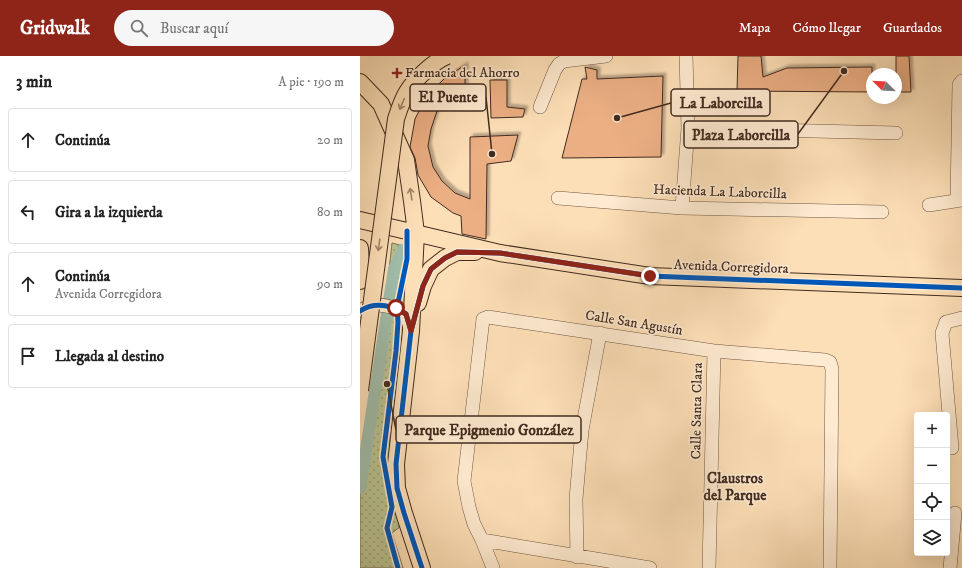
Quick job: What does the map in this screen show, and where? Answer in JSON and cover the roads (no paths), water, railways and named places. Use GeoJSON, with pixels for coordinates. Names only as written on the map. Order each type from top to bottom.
{"type":"FeatureCollection","features":[{"type":"Feature","properties":{"kind":"main road"},"geometry":{"type":"LineString","coordinates":[[360,390],[396,119],[407,92],[422,74],[440,59],[447,56]]}},
{"type":"Feature","properties":{"kind":"main road"},"geometry":{"type":"LineString","coordinates":[[360,82],[381,104],[406,160],[416,233],[411,331],[396,464],[397,488],[422,568]]}},
{"type":"Feature","properties":{"kind":"main road","name":"Avenida Corregidora"},"geometry":{"type":"LineString","coordinates":[[360,220],[500,253],[650,276],[962,288]]}},
{"type":"Feature","properties":{"kind":"main road"},"geometry":{"type":"LineString","coordinates":[[360,248],[360,272]]}},
{"type":"Feature","properties":{"kind":"main road"},"geometry":{"type":"LineString","coordinates":[[411,331],[423,286],[431,269],[445,258],[457,252],[500,253]]}},
{"type":"Feature","properties":{"kind":"street"},"geometry":{"type":"LineString","coordinates":[[540,107],[555,70],[559,64],[564,61],[606,56]]}},
{"type":"Feature","properties":{"kind":"street"},"geometry":{"type":"LineString","coordinates":[[682,208],[688,128],[686,56]]}},
{"type":"Feature","properties":{"kind":"street"},"geometry":{"type":"LineString","coordinates":[[929,205],[960,200],[959,85],[962,81]]}},
{"type":"Feature","properties":{"kind":"street"},"geometry":{"type":"LineString","coordinates":[[688,128],[896,133]]}},
{"type":"Feature","properties":{"kind":"street","name":"Hacienda La Laborcilla"},"geometry":{"type":"LineString","coordinates":[[558,198],[682,208],[882,212]]}},
{"type":"Feature","properties":{"kind":"street"},"geometry":{"type":"LineString","coordinates":[[360,311],[366,307],[383,305],[396,308],[406,314],[411,331]]}},
{"type":"Feature","properties":{"kind":"street","name":"Calle San Agustín"},"geometry":{"type":"LineString","coordinates":[[493,568],[472,518],[464,481],[483,320],[488,317],[714,351],[825,360],[830,362],[832,368],[830,568]]}},
{"type":"Feature","properties":{"kind":"street"},"geometry":{"type":"LineString","coordinates":[[952,448],[956,432],[942,333],[946,322],[962,318]]}},
{"type":"Feature","properties":{"kind":"street"},"geometry":{"type":"LineString","coordinates":[[577,556],[576,499],[582,430],[600,334]]}},
{"type":"Feature","properties":{"kind":"street","name":"Calle Santa Clara"},"geometry":{"type":"LineString","coordinates":[[709,568],[714,351]]}},
{"type":"Feature","properties":{"kind":"street"},"geometry":{"type":"LineString","coordinates":[[950,568],[955,513]]}},
{"type":"Feature","properties":{"kind":"street"},"geometry":{"type":"LineString","coordinates":[[482,540],[650,568]]}},
{"type":"Feature","properties":{"kind":"waterway"},"geometry":{"type":"LineString","coordinates":[[360,488],[394,269],[403,250]]}},
{"type":"Feature","properties":{"kind":"place","name":"Plaza Laborcilla"},"geometry":{"type":"Point","coordinates":[844,71]}},
{"type":"Feature","properties":{"kind":"place","name":"Farmacia del Ahorro"},"geometry":{"type":"Point","coordinates":[397,73]}},
{"type":"Feature","properties":{"kind":"place","name":"La Laborcilla"},"geometry":{"type":"Point","coordinates":[617,118]}},
{"type":"Feature","properties":{"kind":"place","name":"El Puente"},"geometry":{"type":"Point","coordinates":[492,154]}},
{"type":"Feature","properties":{"kind":"place","name":"Parque Epigmenio González"},"geometry":{"type":"Point","coordinates":[387,384]}},
{"type":"Feature","properties":{"kind":"district","name":"Claustros del Parque"},"geometry":{"type":"Point","coordinates":[735,486]}}]}
